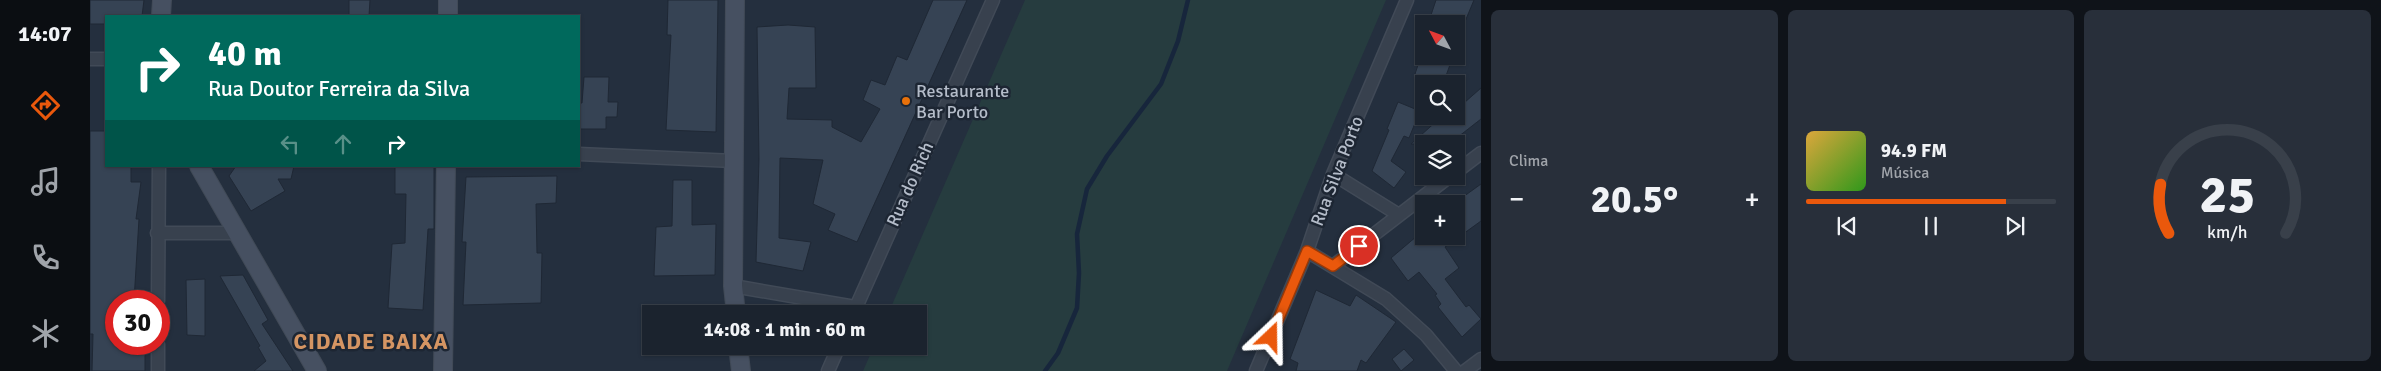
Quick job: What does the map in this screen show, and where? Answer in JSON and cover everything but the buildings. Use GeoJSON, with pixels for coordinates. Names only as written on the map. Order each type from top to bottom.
{"type":"FeatureCollection","features":[{"type":"Feature","properties":{"kind":"main road"},"geometry":{"type":"LineString","coordinates":[[161,15],[162,0]]}},
{"type":"Feature","properties":{"kind":"main road"},"geometry":{"type":"LineString","coordinates":[[448,0],[448,15]]}},
{"type":"Feature","properties":{"kind":"main road"},"geometry":{"type":"LineString","coordinates":[[735,0],[733,286],[735,305]]}},
{"type":"Feature","properties":{"kind":"main road"},"geometry":{"type":"LineString","coordinates":[[200,167],[317,371]]}},
{"type":"Feature","properties":{"kind":"main road"},"geometry":{"type":"LineString","coordinates":[[443,371],[446,167]]}},
{"type":"Feature","properties":{"kind":"main road"},"geometry":{"type":"LineString","coordinates":[[739,355],[740,371]]}},
{"type":"Feature","properties":{"kind":"street","name":"Rua do Rich"},"geometry":{"type":"LineString","coordinates":[[856,305],[993,0]]}},
{"type":"Feature","properties":{"kind":"street","name":"Rua Silva Porto"},"geometry":{"type":"LineString","coordinates":[[1256,371],[1307,251],[1333,174],[1407,0]]}},
{"type":"Feature","properties":{"kind":"street"},"geometry":{"type":"LineString","coordinates":[[90,59],[105,60]]}},
{"type":"Feature","properties":{"kind":"street"},"geometry":{"type":"LineString","coordinates":[[1465,165],[1481,153]]}},
{"type":"Feature","properties":{"kind":"street"},"geometry":{"type":"LineString","coordinates":[[580,154],[734,161]]}},
{"type":"Feature","properties":{"kind":"street"},"geometry":{"type":"LineString","coordinates":[[158,290],[159,167]]}},
{"type":"Feature","properties":{"kind":"street"},"geometry":{"type":"LineString","coordinates":[[1333,174],[1399,215]]}},
{"type":"Feature","properties":{"kind":"street"},"geometry":{"type":"LineString","coordinates":[[1333,266],[1438,185]]}},
{"type":"Feature","properties":{"kind":"street"},"geometry":{"type":"LineString","coordinates":[[157,233],[237,233]]}},
{"type":"Feature","properties":{"kind":"street"},"geometry":{"type":"LineString","coordinates":[[1307,251],[1386,299],[1426,335],[1456,371]]}},
{"type":"Feature","properties":{"kind":"street"},"geometry":{"type":"LineString","coordinates":[[733,286],[829,305]]}},
{"type":"Feature","properties":{"kind":"street"},"geometry":{"type":"LineString","coordinates":[[158,355],[158,371]]}},
{"type":"Feature","properties":{"kind":"street"},"geometry":{"type":"LineString","coordinates":[[828,371],[835,355]]}},
{"type":"Feature","properties":{"kind":"street"},"geometry":{"type":"LineString","coordinates":[[1465,371],[1481,358]]}},
{"type":"Feature","properties":{"kind":"green space"},"geometry":{"type":"Polygon","coordinates":[[[1025,0],[1386,0],[1227,371],[863,371],[870,355],[927,355],[927,305],[892,305],[1025,0]]]}},
{"type":"Feature","properties":{"kind":"waterway"},"geometry":{"type":"LineString","coordinates":[[1045,371],[1058,353],[1077,308],[1079,273],[1077,234],[1087,189],[1107,156],[1161,84],[1178,41],[1188,0]]}},
{"type":"Feature","properties":{"kind":"place","name":"Restaurante Bar Porto"},"geometry":{"type":"Point","coordinates":[906,101]}},
{"type":"Feature","properties":{"kind":"district","name":"CIDADE BAIXA"},"geometry":{"type":"Point","coordinates":[371,341]}},
{"type":"Feature","properties":{"kind":"route"},"geometry":{"type":"LineString","coordinates":[[1271,337],[1307,251],[1333,266],[1359,246]]}}]}
